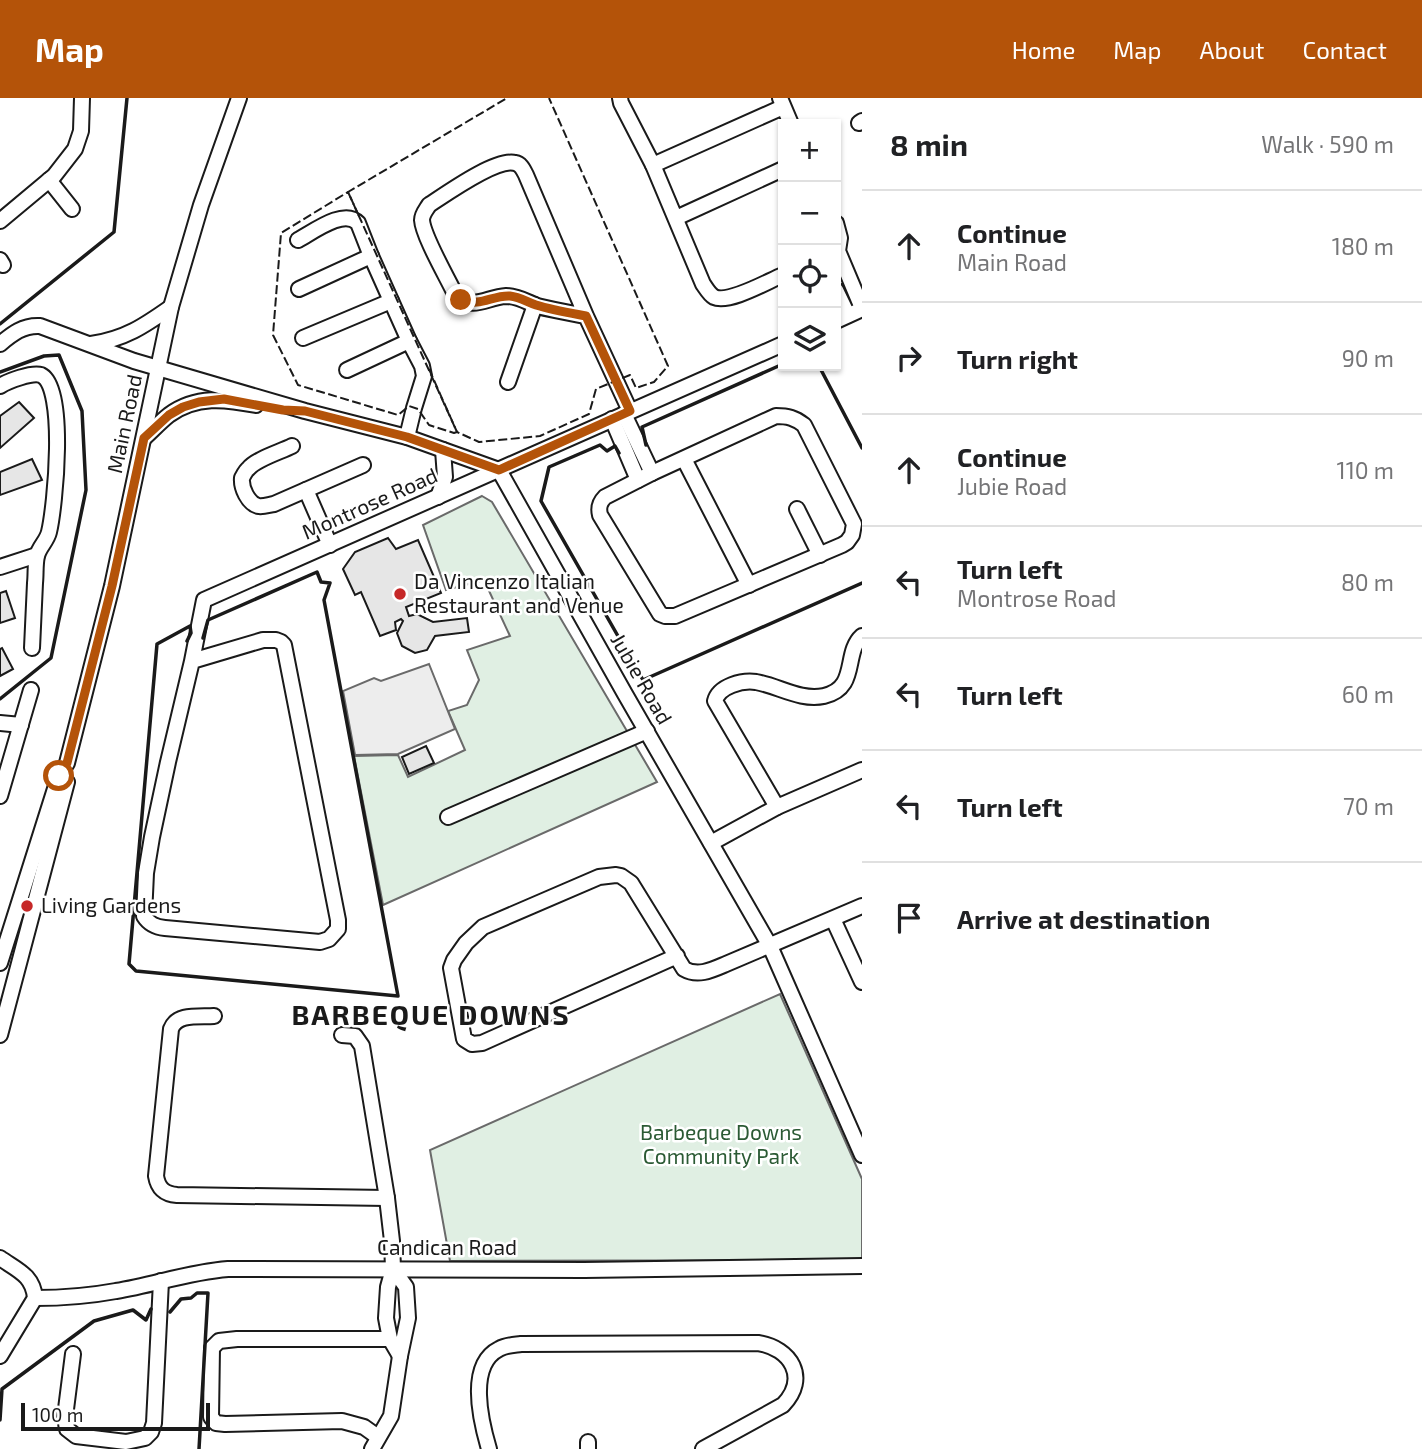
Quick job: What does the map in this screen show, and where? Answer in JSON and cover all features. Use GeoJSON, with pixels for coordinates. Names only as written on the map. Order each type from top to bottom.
{"type":"FeatureCollection","features":[{"type":"Feature","properties":{"kind":"street"},"geometry":{"type":"LineString","coordinates":[[0,221],[49,180],[75,149],[81,131],[82,98]]}},
{"type":"Feature","properties":{"kind":"street","name":"Main Road"},"geometry":{"type":"LineString","coordinates":[[0,963],[59,776],[67,763],[107,609],[171,307],[201,205],[239,98]]}},
{"type":"Feature","properties":{"kind":"street"},"geometry":{"type":"LineString","coordinates":[[620,98],[653,165],[703,284],[710,294],[716,298],[731,297],[778,277]]}},
{"type":"Feature","properties":{"kind":"street"},"geometry":{"type":"LineString","coordinates":[[653,165],[782,103]]}},
{"type":"Feature","properties":{"kind":"street"},"geometry":{"type":"LineString","coordinates":[[586,316],[535,305],[518,297],[469,303],[461,300],[455,294],[424,228],[422,216],[429,205],[493,165],[513,162],[519,165],[526,175],[586,316],[645,476]]}},
{"type":"Feature","properties":{"kind":"street"},"geometry":{"type":"LineString","coordinates":[[676,218],[778,171]]}},
{"type":"Feature","properties":{"kind":"street"},"geometry":{"type":"LineString","coordinates":[[49,180],[72,209]]}},
{"type":"Feature","properties":{"kind":"street"},"geometry":{"type":"LineString","coordinates":[[298,240],[337,219],[350,217],[358,223],[422,366],[424,376],[407,437]]}},
{"type":"Feature","properties":{"kind":"street"},"geometry":{"type":"LineString","coordinates":[[839,245],[838,251],[862,308],[842,318]]}},
{"type":"Feature","properties":{"kind":"street"},"geometry":{"type":"LineString","coordinates":[[299,289],[371,256]]}},
{"type":"Feature","properties":{"kind":"street"},"geometry":{"type":"LineString","coordinates":[[303,338],[391,300]]}},
{"type":"Feature","properties":{"kind":"street"},"geometry":{"type":"LineString","coordinates":[[508,382],[535,305]]}},
{"type":"Feature","properties":{"kind":"street"},"geometry":{"type":"LineString","coordinates":[[88,345],[129,334],[171,307]]}},
{"type":"Feature","properties":{"kind":"street"},"geometry":{"type":"LineString","coordinates":[[0,344],[19,330],[40,326],[158,368],[305,411],[407,437],[499,470]]}},
{"type":"Feature","properties":{"kind":"street"},"geometry":{"type":"LineString","coordinates":[[347,370],[409,341]]}},
{"type":"Feature","properties":{"kind":"street","name":"Montrose Road"},"geometry":{"type":"LineString","coordinates":[[192,661],[204,600],[778,346]]}},
{"type":"Feature","properties":{"kind":"street"},"geometry":{"type":"LineString","coordinates":[[0,386],[28,375],[39,374],[47,380],[54,396],[56,412],[56,489],[49,535],[37,555],[32,648]]}},
{"type":"Feature","properties":{"kind":"street"},"geometry":{"type":"LineString","coordinates":[[144,438],[169,415],[199,402],[224,399],[283,410],[305,411]]}},
{"type":"Feature","properties":{"kind":"street"},"geometry":{"type":"LineString","coordinates":[[776,416],[796,419],[804,425],[854,524],[852,536],[847,542],[820,555],[750,585],[675,616],[665,616],[659,612],[600,515],[600,501],[645,476],[684,459],[776,416]]}},
{"type":"Feature","properties":{"kind":"street"},"geometry":{"type":"LineString","coordinates":[[292,446],[252,464],[246,471],[242,478],[246,494],[252,503],[266,506],[363,465]]}},
{"type":"Feature","properties":{"kind":"street"},"geometry":{"type":"LineString","coordinates":[[438,497],[445,477],[443,450]]}},
{"type":"Feature","properties":{"kind":"street"},"geometry":{"type":"LineString","coordinates":[[684,459],[750,585]]}},
{"type":"Feature","properties":{"kind":"street","name":"Jubie Road"},"geometry":{"type":"LineString","coordinates":[[499,470],[771,946],[862,1155]]}},
{"type":"Feature","properties":{"kind":"street"},"geometry":{"type":"LineString","coordinates":[[306,490],[330,545]]}},
{"type":"Feature","properties":{"kind":"street"},"geometry":{"type":"LineString","coordinates":[[797,509],[820,555]]}},
{"type":"Feature","properties":{"kind":"street"},"geometry":{"type":"LineString","coordinates":[[0,567],[37,555]]}},
{"type":"Feature","properties":{"kind":"street"},"geometry":{"type":"LineString","coordinates":[[777,807],[719,709],[716,696],[726,688],[747,682],[757,682],[801,696],[828,695],[845,682],[853,651],[862,636]]}},
{"type":"Feature","properties":{"kind":"street"},"geometry":{"type":"LineString","coordinates":[[263,640],[276,640],[284,645],[338,920],[338,929],[326,941],[164,928],[154,926],[144,916],[146,873],[152,838],[192,661],[263,640]]}},
{"type":"Feature","properties":{"kind":"street"},"geometry":{"type":"LineString","coordinates":[[0,796],[31,690]]}},
{"type":"Feature","properties":{"kind":"street"},"geometry":{"type":"LineString","coordinates":[[0,723],[21,724]]}},
{"type":"Feature","properties":{"kind":"street"},"geometry":{"type":"LineString","coordinates":[[448,817],[647,731]]}},
{"type":"Feature","properties":{"kind":"street","name":"Main Road"},"geometry":{"type":"LineString","coordinates":[[0,1035],[68,778],[67,763]]}},
{"type":"Feature","properties":{"kind":"street"},"geometry":{"type":"LineString","coordinates":[[711,842],[777,807],[862,770]]}},
{"type":"Feature","properties":{"kind":"street"},"geometry":{"type":"LineString","coordinates":[[677,956],[482,1043],[468,1042],[462,1032],[451,968],[466,943],[483,927],[589,880],[616,875],[631,883],[677,956],[684,969],[697,973],[771,946],[862,906]]}},
{"type":"Feature","properties":{"kind":"street"},"geometry":{"type":"LineString","coordinates":[[833,919],[862,982]]}},
{"type":"Feature","properties":{"kind":"street"},"geometry":{"type":"LineString","coordinates":[[214,1016],[181,1019],[173,1024],[171,1029],[156,1176],[160,1188],[177,1195],[387,1198]]}},
{"type":"Feature","properties":{"kind":"street"},"geometry":{"type":"LineString","coordinates":[[342,1035],[355,1036],[362,1046],[387,1198],[393,1269],[388,1287],[386,1318],[390,1339],[400,1356]]}},
{"type":"Feature","properties":{"kind":"street"},"geometry":{"type":"LineString","coordinates":[[0,1258],[27,1277],[34,1287],[35,1298],[0,1356]]}},
{"type":"Feature","properties":{"kind":"street","name":"Candican Road"},"geometry":{"type":"LineString","coordinates":[[35,1298],[92,1295],[196,1272],[228,1269],[584,1270],[862,1266]]}},
{"type":"Feature","properties":{"kind":"street"},"geometry":{"type":"LineString","coordinates":[[390,1339],[219,1341],[212,1349],[211,1417],[216,1423],[225,1424],[342,1422],[364,1427],[375,1443],[391,1416],[408,1318],[407,1287],[393,1269]]}},
{"type":"Feature","properties":{"kind":"street"},"geometry":{"type":"LineString","coordinates":[[73,1354],[65,1417],[67,1429],[76,1436],[126,1442],[145,1438],[154,1423],[161,1281]]}},
{"type":"Feature","properties":{"kind":"street"},"geometry":{"type":"LineString","coordinates":[[387,1298],[407,1299]]}},
{"type":"Feature","properties":{"kind":"street"},"geometry":{"type":"LineString","coordinates":[[489,1449],[479,1398],[483,1366],[496,1350],[509,1345],[758,1343],[771,1345],[781,1351],[795,1374],[794,1392],[783,1405],[703,1449]]}},
{"type":"Feature","properties":{"kind":"green space"},"geometry":{"type":"Polygon","coordinates":[[[482,496],[492,502],[657,782],[383,905],[354,756],[398,755],[408,777],[465,750],[448,711],[467,705],[479,680],[467,650],[510,636],[484,580],[446,590],[423,525],[482,496]]]}},
{"type":"Feature","properties":{"kind":"green space","name":"Barbeque Downs Community Park"},"geometry":{"type":"Polygon","coordinates":[[[780,994],[862,1179],[862,1260],[450,1261],[430,1150],[780,994]]]}},
{"type":"Feature","properties":{"kind":"shaded area"},"geometry":{"type":"Polygon","coordinates":[[[429,664],[455,729],[398,754],[355,755],[343,691],[374,678],[381,681],[429,664]]]}},
{"type":"Feature","properties":{"kind":"building"},"geometry":{"type":"Polygon","coordinates":[[[19,402],[34,418],[0,448],[0,416],[19,402]]]}},
{"type":"Feature","properties":{"kind":"building"},"geometry":{"type":"Polygon","coordinates":[[[32,459],[42,480],[0,495],[0,472],[32,459]]]}},
{"type":"Feature","properties":{"kind":"building","name":"Da Vincenzo Italian Restaurant and Venue"},"geometry":{"type":"Polygon","coordinates":[[[388,538],[396,549],[418,540],[441,593],[406,607],[409,616],[417,614],[433,622],[467,618],[469,632],[435,636],[427,650],[415,653],[402,646],[397,633],[403,621],[401,619],[395,622],[396,630],[380,636],[361,592],[355,595],[343,569],[355,552],[388,538]]]}},
{"type":"Feature","properties":{"kind":"building"},"geometry":{"type":"Polygon","coordinates":[[[6,591],[15,618],[0,623],[0,593],[6,591]]]}},
{"type":"Feature","properties":{"kind":"building"},"geometry":{"type":"Polygon","coordinates":[[[2,648],[13,669],[0,676],[0,649],[2,648]]]}},
{"type":"Feature","properties":{"kind":"building"},"geometry":{"type":"Polygon","coordinates":[[[426,746],[434,763],[409,774],[402,757],[426,746]]]}},
{"type":"Feature","properties":{"kind":"fence"},"geometry":{"type":"LineString","coordinates":[[359,216],[348,192],[507,98]]}},
{"type":"Feature","properties":{"kind":"fence"},"geometry":{"type":"LineString","coordinates":[[429,369],[457,432],[479,442],[540,436],[589,414],[596,389],[630,375],[636,388],[654,382],[668,366],[549,98]]}},
{"type":"Feature","properties":{"kind":"fence"},"geometry":{"type":"LineString","coordinates":[[348,192],[457,432],[429,425],[418,409],[409,406],[398,415],[298,385],[273,335],[281,233],[348,192]]}},
{"type":"Feature","properties":{"kind":"wall"},"geometry":{"type":"LineString","coordinates":[[0,324],[114,232],[127,98]]}},
{"type":"Feature","properties":{"kind":"wall"},"geometry":{"type":"LineString","coordinates":[[0,372],[44,356],[59,355],[82,411],[86,490],[51,658],[0,699]]}},
{"type":"Feature","properties":{"kind":"wall"},"geometry":{"type":"LineString","coordinates":[[646,445],[642,427],[778,366]]}},
{"type":"Feature","properties":{"kind":"wall"},"geometry":{"type":"LineString","coordinates":[[822,371],[862,448]]}},
{"type":"Feature","properties":{"kind":"wall"},"geometry":{"type":"LineString","coordinates":[[619,453],[615,446],[607,451],[600,445],[549,467],[541,501],[643,680],[862,583]]}},
{"type":"Feature","properties":{"kind":"wall"},"geometry":{"type":"LineString","coordinates":[[187,641],[191,633],[190,626],[157,644],[129,964],[136,971],[398,996],[324,600],[330,583],[321,582],[317,572],[208,620],[203,638]]}},
{"type":"Feature","properties":{"kind":"wall"},"geometry":{"type":"LineString","coordinates":[[170,1312],[181,1299],[191,1298],[197,1293],[208,1293],[199,1449]]}},
{"type":"Feature","properties":{"kind":"wall"},"geometry":{"type":"LineString","coordinates":[[0,1420],[2,1389],[94,1321],[133,1310],[146,1320],[151,1309]]}},
{"type":"Feature","properties":{"kind":"place","name":"Da Vincenzo Italian Restaurant and Venue"},"geometry":{"type":"Point","coordinates":[400,594]}},
{"type":"Feature","properties":{"kind":"place","name":"Living Gardens"},"geometry":{"type":"Point","coordinates":[27,906]}},
{"type":"Feature","properties":{"kind":"district","name":"BARBEQUE DOWNS"},"geometry":{"type":"Point","coordinates":[431,1015]}},
{"type":"Feature","properties":{"kind":"route"},"geometry":{"type":"LineString","coordinates":[[59,776],[67,763],[98,643],[144,438],[169,415],[199,402],[224,399],[283,410],[305,411],[407,437],[499,470],[630,411],[586,316],[535,305],[518,297],[469,303],[461,300]]}}]}
